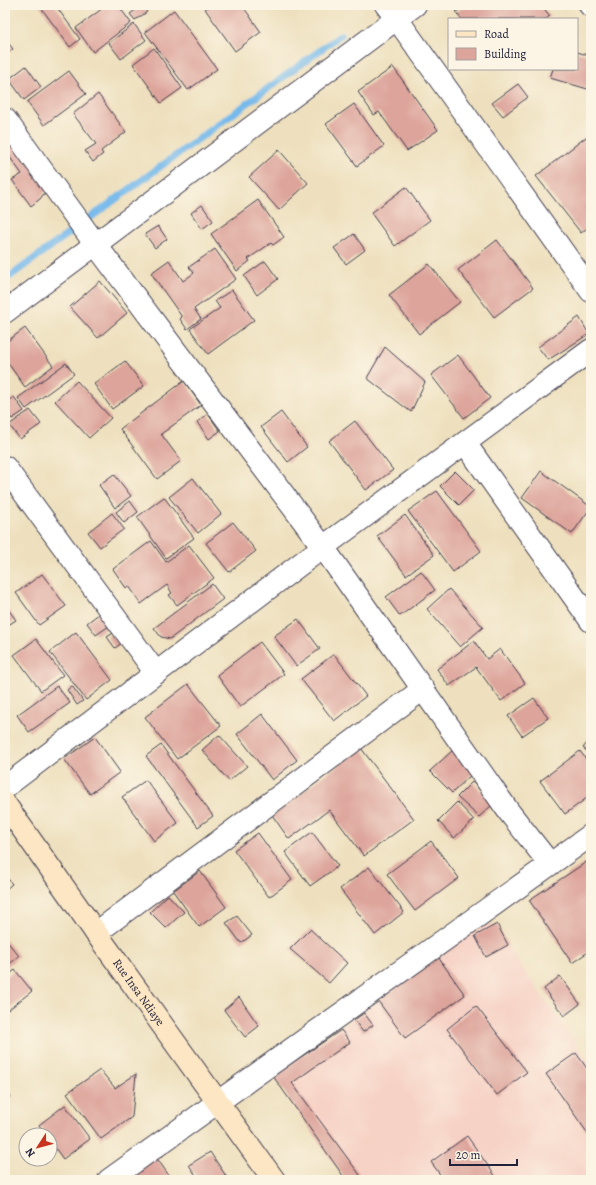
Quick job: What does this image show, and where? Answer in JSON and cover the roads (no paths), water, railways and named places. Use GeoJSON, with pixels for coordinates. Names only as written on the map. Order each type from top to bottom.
{"type":"FeatureCollection","features":[{"type":"Feature","properties":{"kind":"main road","name":"Rue Insa Ndiaye"},"geometry":{"type":"LineString","coordinates":[[5,804],[274,1180]]}},
{"type":"Feature","properties":{"kind":"street"},"geometry":{"type":"LineString","coordinates":[[5,312],[96,245],[391,12],[415,5]]}},
{"type":"Feature","properties":{"kind":"street"},"geometry":{"type":"LineString","coordinates":[[391,12],[591,291]]}},
{"type":"Feature","properties":{"kind":"street"},"geometry":{"type":"LineString","coordinates":[[5,119],[96,245],[323,547],[509,812],[550,864]]}},
{"type":"Feature","properties":{"kind":"street"},"geometry":{"type":"LineString","coordinates":[[5,788],[323,547],[591,350]]}},
{"type":"Feature","properties":{"kind":"street"},"geometry":{"type":"LineString","coordinates":[[466,443],[591,622]]}},
{"type":"Feature","properties":{"kind":"street"},"geometry":{"type":"LineString","coordinates":[[5,467],[156,673]]}},
{"type":"Feature","properties":{"kind":"street"},"geometry":{"type":"LineString","coordinates":[[96,933],[423,689]]}},
{"type":"Feature","properties":{"kind":"street"},"geometry":{"type":"LineString","coordinates":[[108,1180],[591,835]]}},
{"type":"Feature","properties":{"kind":"waterway"},"geometry":{"type":"LineString","coordinates":[[5,280],[341,35]]}}]}
